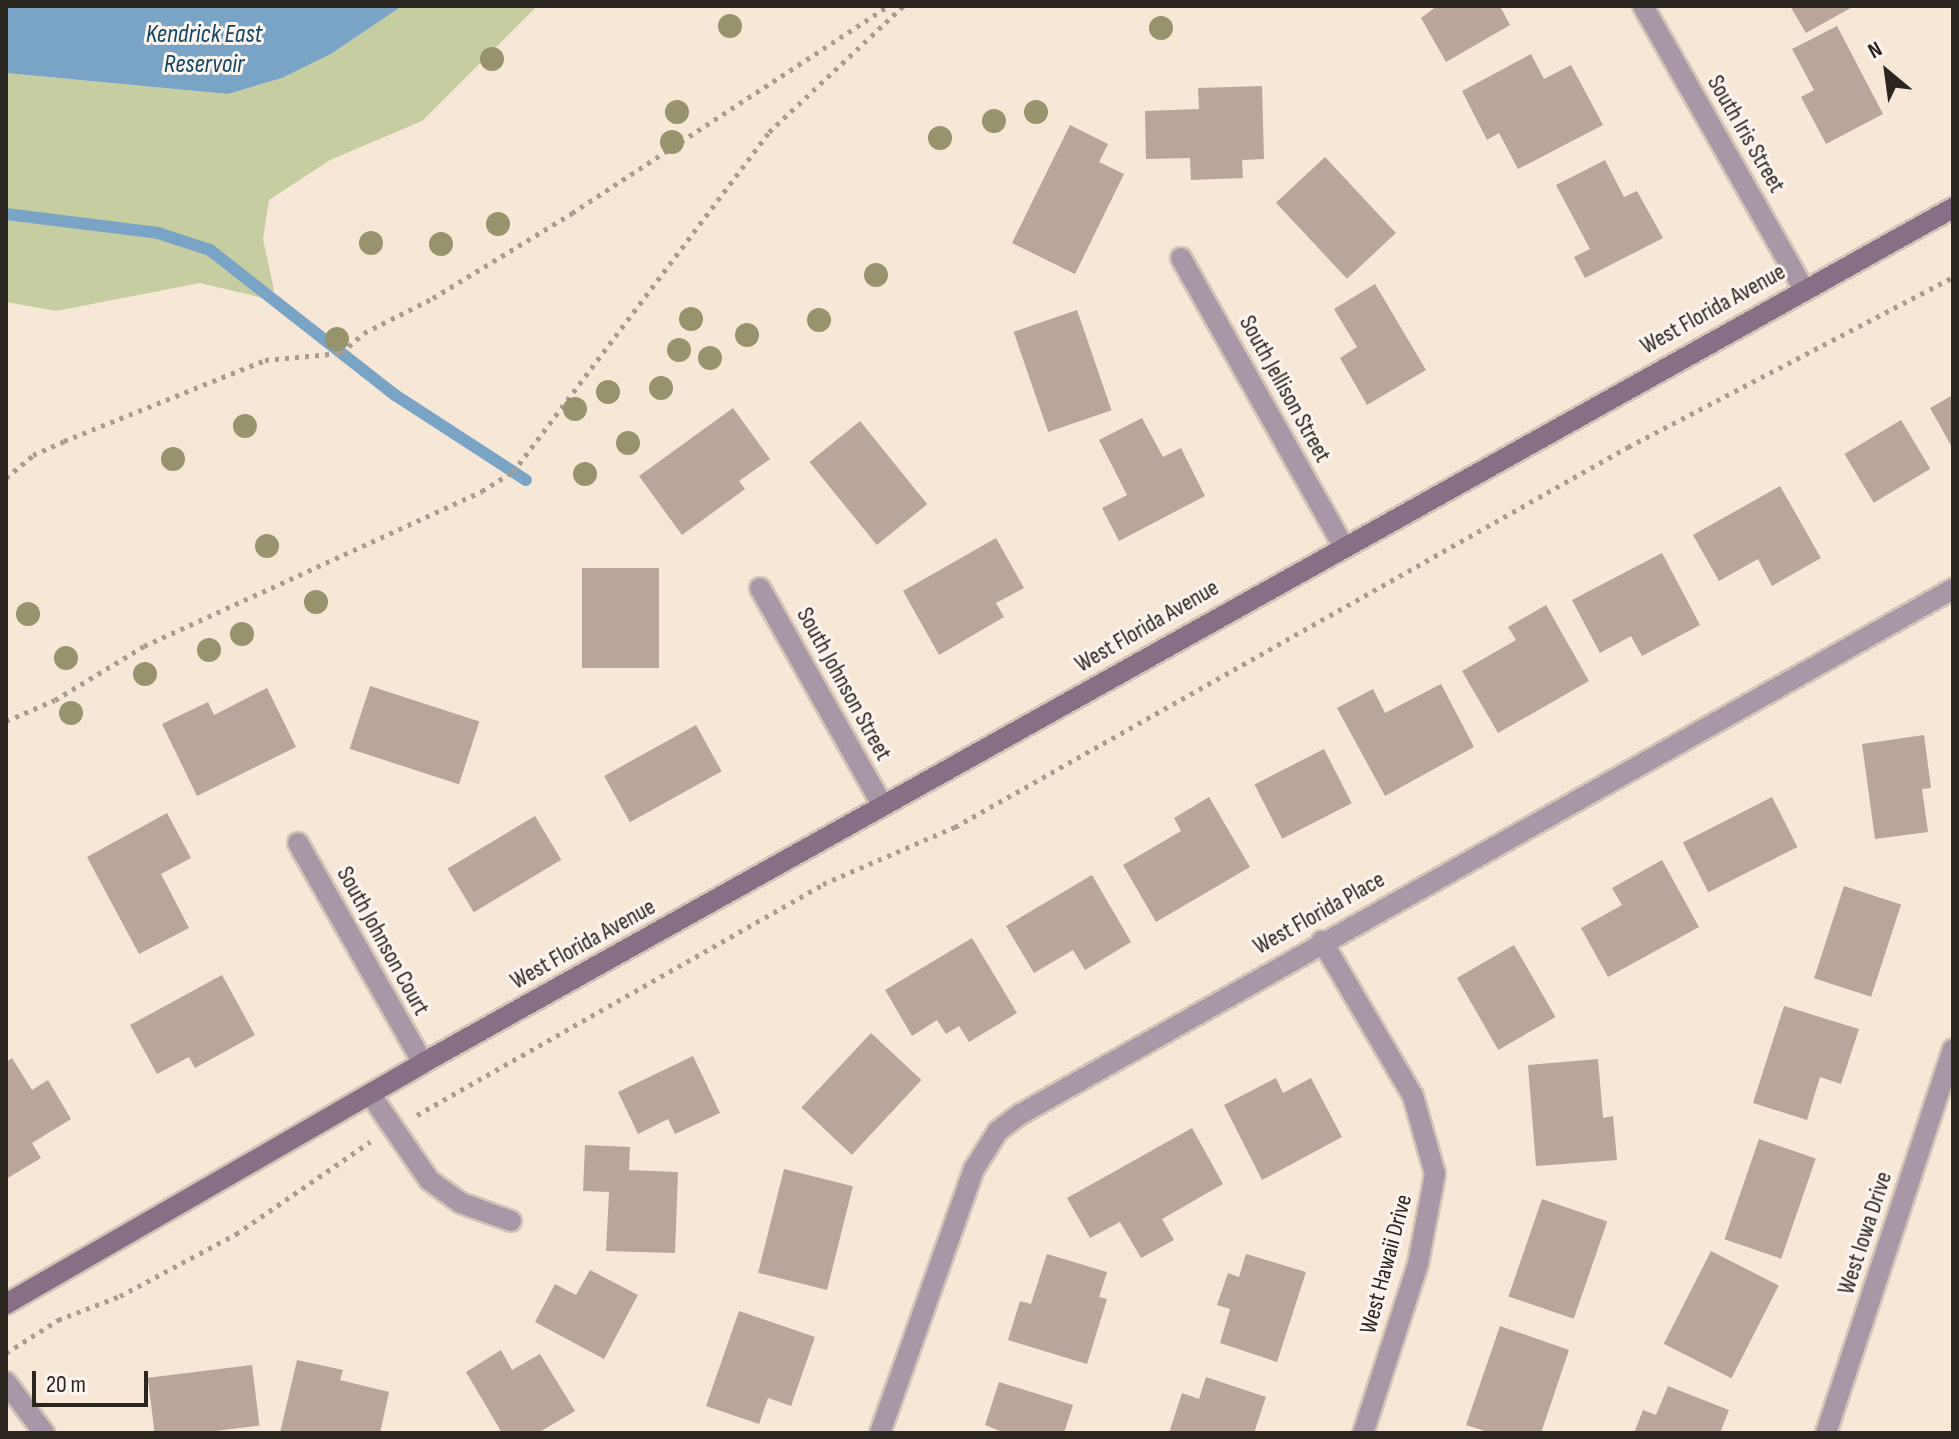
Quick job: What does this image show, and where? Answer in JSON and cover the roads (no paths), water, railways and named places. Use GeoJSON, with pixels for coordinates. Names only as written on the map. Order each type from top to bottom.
{"type":"FeatureCollection","features":[{"type":"Feature","properties":{"kind":"street","name":"South Iris Street"},"geometry":{"type":"LineString","coordinates":[[1643,6],[1803,288]]}},
{"type":"Feature","properties":{"kind":"street","name":"West Florida Avenue"},"geometry":{"type":"LineString","coordinates":[[6,1304],[423,1063],[1343,545],[1803,288],[1953,208]]}},
{"type":"Feature","properties":{"kind":"street","name":"South Jellison Street"},"geometry":{"type":"LineString","coordinates":[[1181,258],[1343,545]]}},
{"type":"Feature","properties":{"kind":"street","name":"South Johnson Street"},"geometry":{"type":"LineString","coordinates":[[760,588],[883,806]]}},
{"type":"Feature","properties":{"kind":"street","name":"West Florida Place"},"geometry":{"type":"LineString","coordinates":[[880,1433],[966,1188],[998,1131],[1046,1097],[1953,589]]}},
{"type":"Feature","properties":{"kind":"street","name":"South Johnson Court"},"geometry":{"type":"LineString","coordinates":[[298,843],[423,1063]]}},
{"type":"Feature","properties":{"kind":"street","name":"West Hawaii Drive"},"geometry":{"type":"LineString","coordinates":[[1322,941],[1413,1096],[1435,1174],[1418,1264],[1363,1433]]}},
{"type":"Feature","properties":{"kind":"street","name":"West Iowa Drive"},"geometry":{"type":"LineString","coordinates":[[1826,1433],[1953,1050]]}},
{"type":"Feature","properties":{"kind":"street"},"geometry":{"type":"LineString","coordinates":[[370,1094],[390,1130],[444,1193],[511,1221]]}},
{"type":"Feature","properties":{"kind":"street"},"geometry":{"type":"LineString","coordinates":[[6,1382],[44,1433]]}},
{"type":"Feature","properties":{"kind":"water","name":"Kendrick East Reservoir"},"geometry":{"type":"Polygon","coordinates":[[[6,6],[402,6],[331,54],[282,78],[228,94],[6,73],[6,6]]]}},
{"type":"Feature","properties":{"kind":"waterway"},"geometry":{"type":"LineString","coordinates":[[6,214],[158,233],[210,250],[395,395],[526,480]]}}]}
